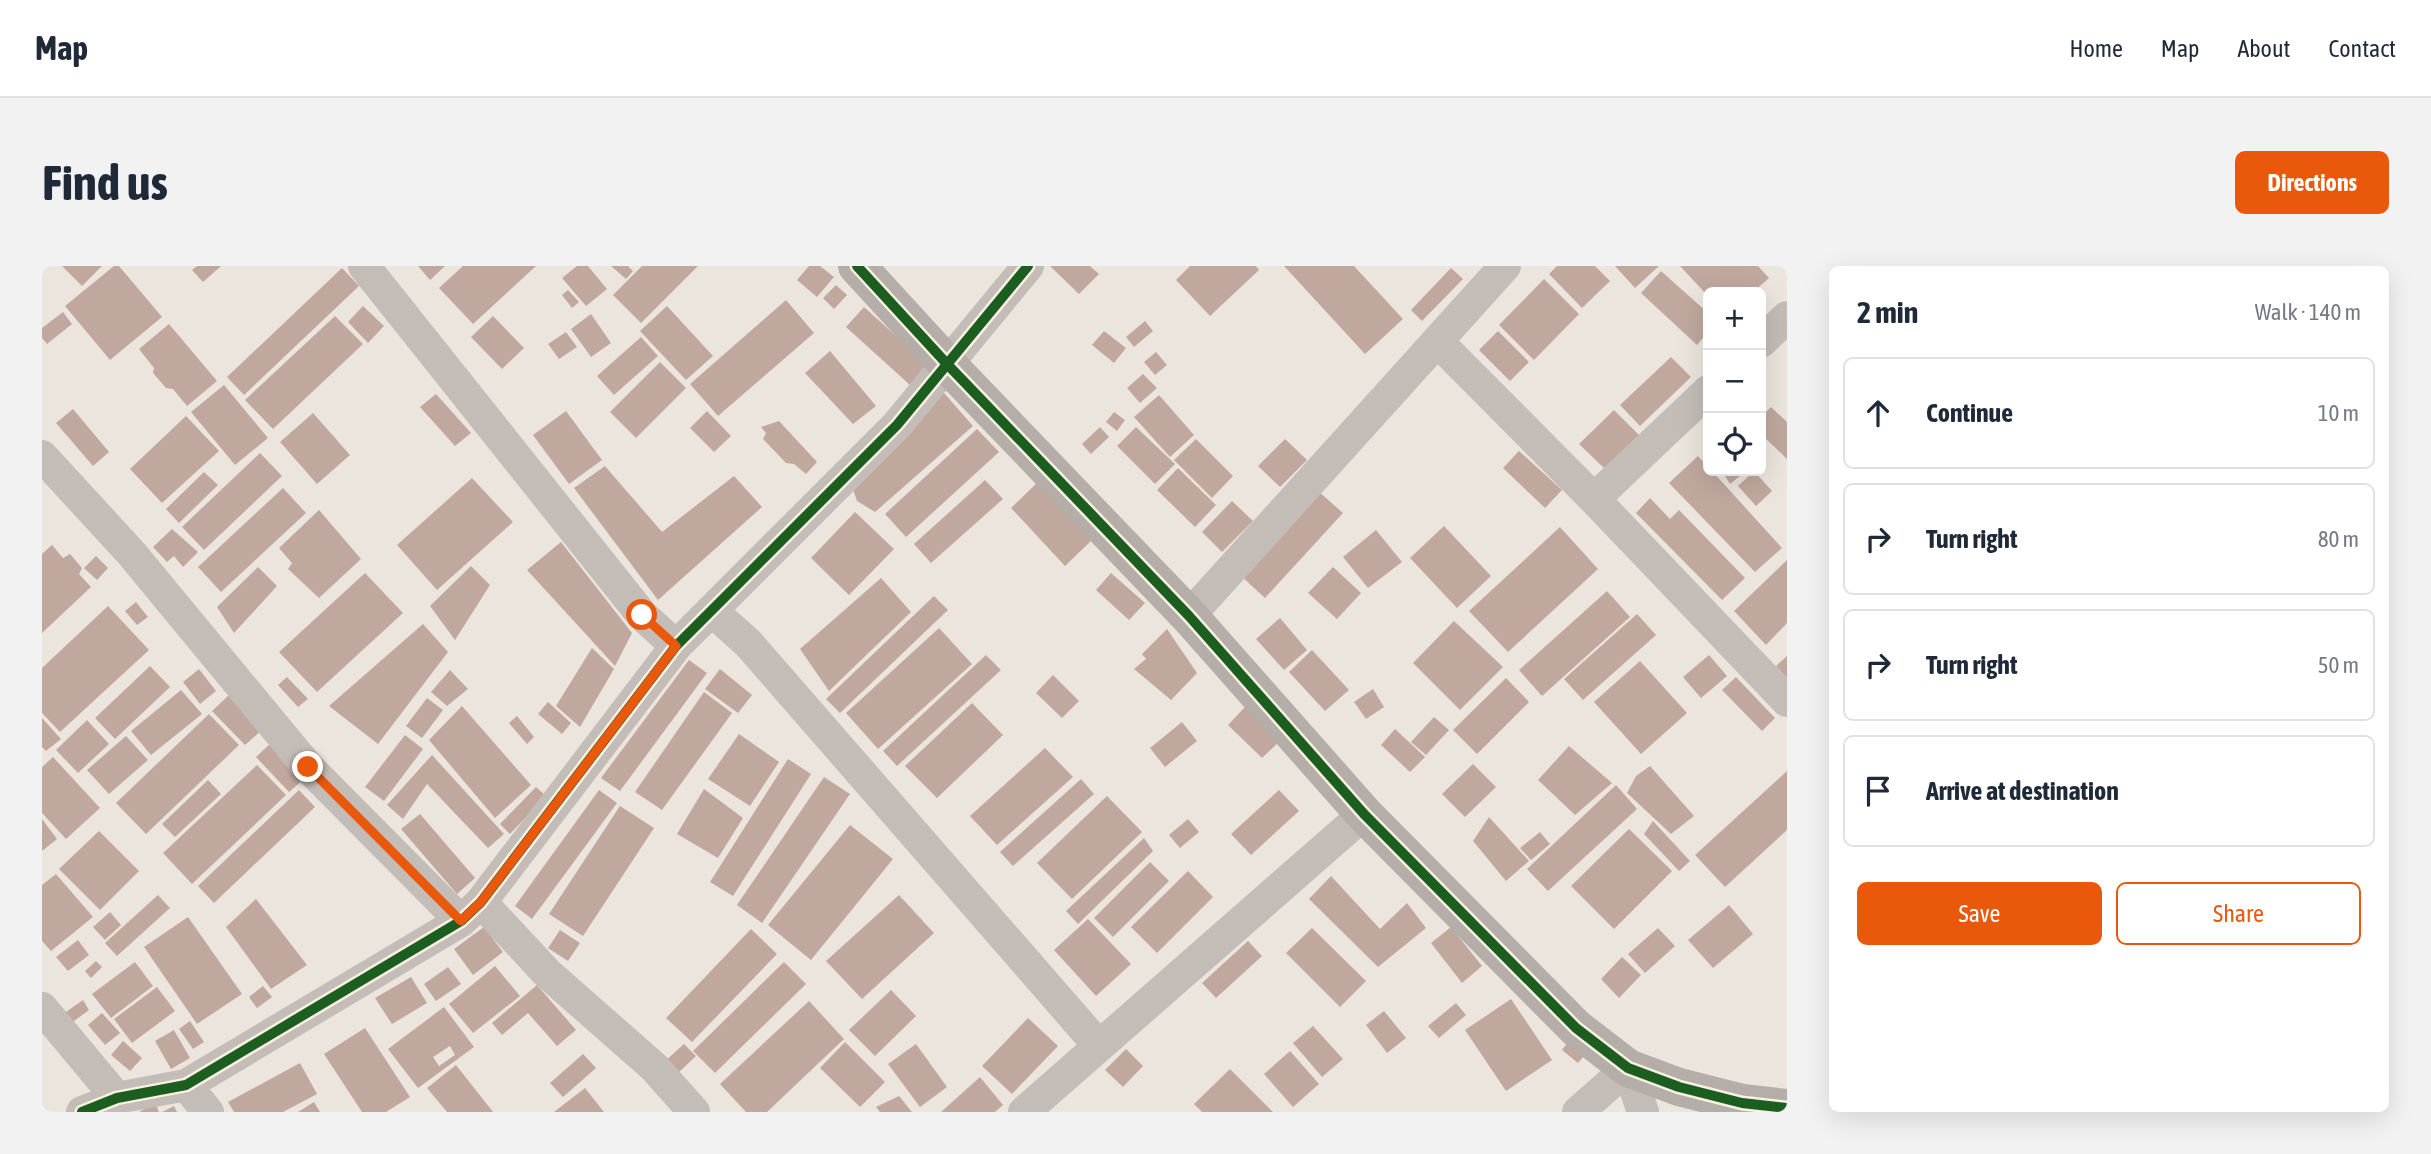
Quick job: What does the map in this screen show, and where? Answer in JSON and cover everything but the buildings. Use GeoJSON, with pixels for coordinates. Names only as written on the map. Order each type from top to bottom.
{"type":"FeatureCollection","features":[{"type":"Feature","properties":{"kind":"street"},"geometry":{"type":"LineString","coordinates":[[364,266],[642,615],[676,646]]}},
{"type":"Feature","properties":{"kind":"street"},"geometry":{"type":"LineString","coordinates":[[857,266],[947,364],[1189,616],[1364,814],[1567,1020],[1628,1068],[1679,1087],[1742,1103],[1787,1108]]}},
{"type":"Feature","properties":{"kind":"street"},"geometry":{"type":"LineString","coordinates":[[82,1112],[117,1098],[186,1085],[471,912],[676,646],[897,425],[1028,266]]}},
{"type":"Feature","properties":{"kind":"street"},"geometry":{"type":"LineString","coordinates":[[1189,616],[1505,266]]}},
{"type":"Feature","properties":{"kind":"street"},"geometry":{"type":"LineString","coordinates":[[1766,337],[1787,317]]}},
{"type":"Feature","properties":{"kind":"street"},"geometry":{"type":"LineString","coordinates":[[1438,341],[1787,701]]}},
{"type":"Feature","properties":{"kind":"street"},"geometry":{"type":"LineString","coordinates":[[1594,499],[1703,396]]}},
{"type":"Feature","properties":{"kind":"street"},"geometry":{"type":"LineString","coordinates":[[42,456],[132,554],[308,767],[471,912],[547,973],[654,1067],[694,1112]]}},
{"type":"Feature","properties":{"kind":"street"},"geometry":{"type":"LineString","coordinates":[[712,611],[748,643],[1099,1046]]}},
{"type":"Feature","properties":{"kind":"street"},"geometry":{"type":"LineString","coordinates":[[1024,1112],[1364,814]]}},
{"type":"Feature","properties":{"kind":"street"},"geometry":{"type":"LineString","coordinates":[[42,1008],[117,1098]]}},
{"type":"Feature","properties":{"kind":"street"},"geometry":{"type":"LineString","coordinates":[[1578,1112],[1628,1068]]}},
{"type":"Feature","properties":{"kind":"street"},"geometry":{"type":"LineString","coordinates":[[1628,1068],[1643,1112]]}},
{"type":"Feature","properties":{"kind":"street"},"geometry":{"type":"LineString","coordinates":[[186,1085],[208,1112]]}},
{"type":"Feature","properties":{"kind":"cycle path"},"geometry":{"type":"LineString","coordinates":[[857,266],[947,364],[1189,616],[1364,814],[1576,1028],[1628,1068],[1679,1087],[1742,1103],[1787,1108]]}},
{"type":"Feature","properties":{"kind":"cycle path"},"geometry":{"type":"LineString","coordinates":[[82,1112],[117,1098],[186,1085],[461,921],[481,902],[676,646],[897,425],[1028,266]]}},
{"type":"Feature","properties":{"kind":"route"},"geometry":{"type":"LineString","coordinates":[[308,767],[461,921],[481,902],[676,646],[642,615]]}}]}
